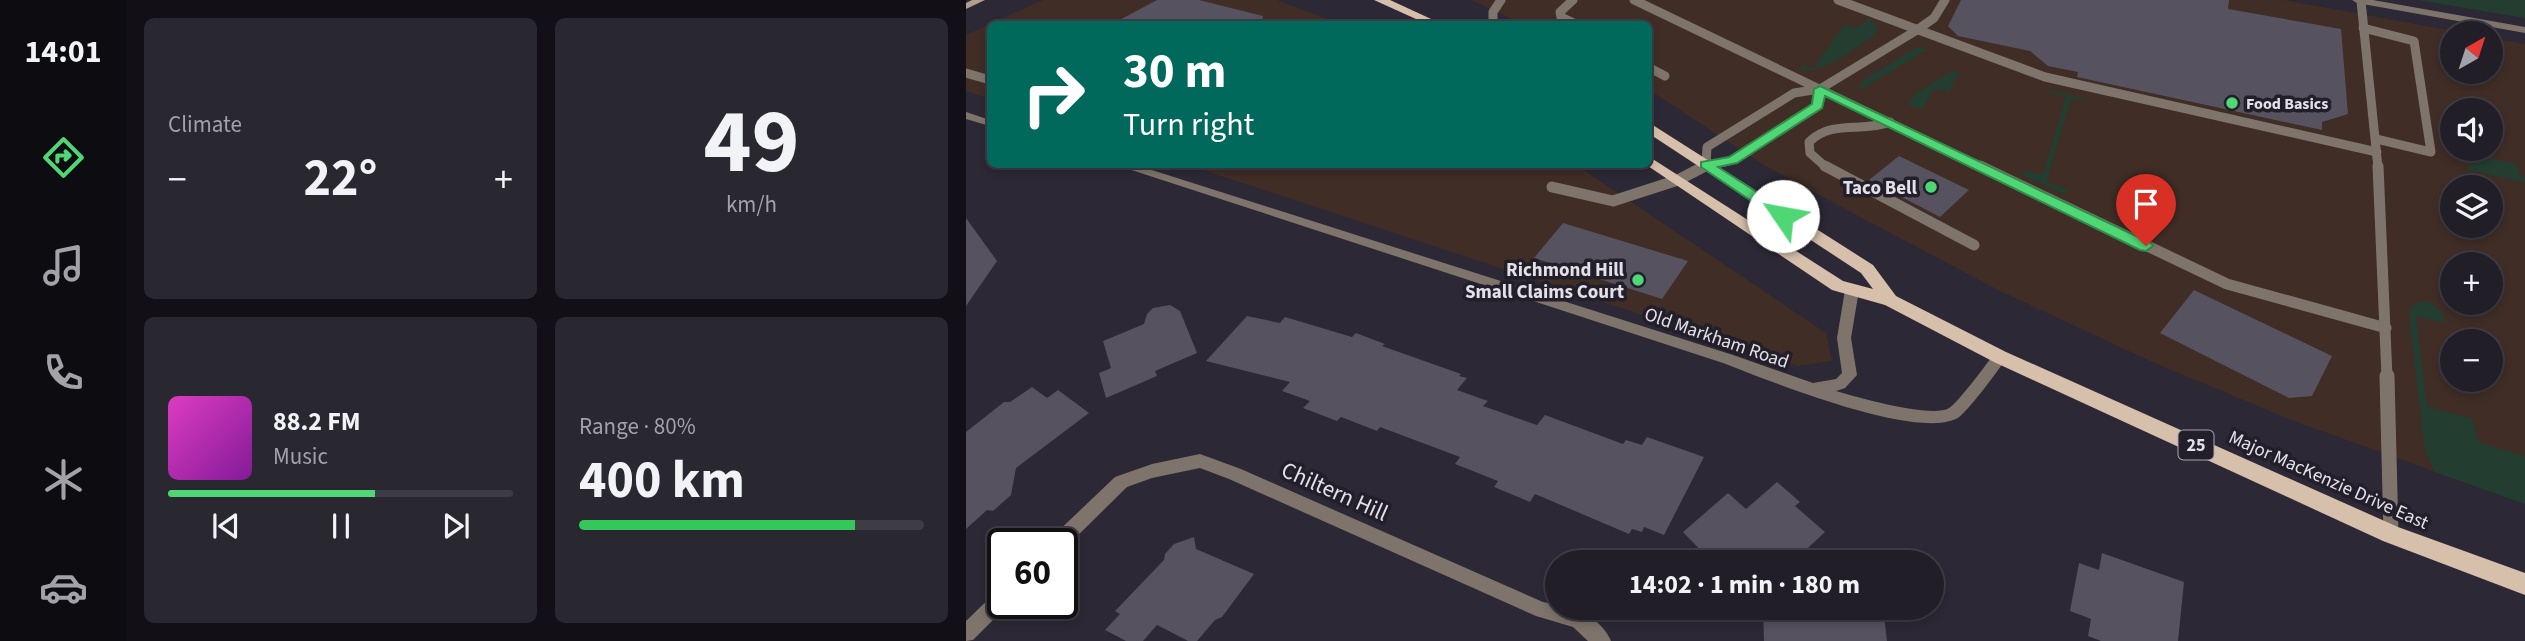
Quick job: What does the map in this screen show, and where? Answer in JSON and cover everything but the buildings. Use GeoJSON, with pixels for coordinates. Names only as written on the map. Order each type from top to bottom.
{"type":"FeatureCollection","features":[{"type":"Feature","properties":{"kind":"main road"},"geometry":{"type":"LineString","coordinates":[[966,6],[980,0]]}},
{"type":"Feature","properties":{"kind":"main road"},"geometry":{"type":"LineString","coordinates":[[1380,0],[1429,21]]}},
{"type":"Feature","properties":{"kind":"main road","name":"Major MacKenzie Drive East"},"geometry":{"type":"LineString","coordinates":[[1652,130],[1867,269],[1891,300]]}},
{"type":"Feature","properties":{"kind":"main road","name":"Major MacKenzie Drive East"},"geometry":{"type":"LineString","coordinates":[[1652,163],[1838,286],[1891,300],[2000,357],[2392,534],[2525,584]]}},
{"type":"Feature","properties":{"kind":"street"},"geometry":{"type":"LineString","coordinates":[[2359,0],[2525,30]]}},
{"type":"Feature","properties":{"kind":"street"},"geometry":{"type":"LineString","coordinates":[[966,115],[987,122]]}},
{"type":"Feature","properties":{"kind":"street","name":"Old Markham Road"},"geometry":{"type":"LineString","coordinates":[[1131,168],[1728,359],[1809,390],[1908,415],[1946,418],[1954,414],[2000,357]]}},
{"type":"Feature","properties":{"kind":"street"},"geometry":{"type":"LineString","coordinates":[[1809,390],[1840,384],[1850,375],[1844,338],[1852,290]]}},
{"type":"Feature","properties":{"kind":"street","name":"Chiltern Hill"},"geometry":{"type":"LineString","coordinates":[[1074,528],[1121,482],[1152,471],[1200,461],[1236,474],[1542,610],[1578,619],[1602,641]]}},
{"type":"Feature","properties":{"kind":"street"},"geometry":{"type":"LineString","coordinates":[[966,634],[987,613]]}},
{"type":"Feature","properties":{"kind":"lane"},"geometry":{"type":"LineString","coordinates":[[1493,21],[1493,12],[1501,0]]}},
{"type":"Feature","properties":{"kind":"lane"},"geometry":{"type":"LineString","coordinates":[[1570,21],[1561,16],[1560,12],[1573,0]]}},
{"type":"Feature","properties":{"kind":"lane"},"geometry":{"type":"LineString","coordinates":[[1634,0],[2227,284],[2386,328]]}},
{"type":"Feature","properties":{"kind":"lane"},"geometry":{"type":"LineString","coordinates":[[1838,0],[2045,77],[2377,146],[2431,152],[2414,41],[2363,28]]}},
{"type":"Feature","properties":{"kind":"lane"},"geometry":{"type":"LineString","coordinates":[[1706,164],[1707,147],[1794,93],[1820,89],[1917,30],[1934,18],[1945,0]]}},
{"type":"Feature","properties":{"kind":"lane"},"geometry":{"type":"LineString","coordinates":[[2359,0],[2377,146],[2392,534]]}},
{"type":"Feature","properties":{"kind":"lane"},"geometry":{"type":"LineString","coordinates":[[1652,69],[1665,76]]}},
{"type":"Feature","properties":{"kind":"lane"},"geometry":{"type":"LineString","coordinates":[[966,73],[987,79]]}},
{"type":"Feature","properties":{"kind":"lane"},"geometry":{"type":"LineString","coordinates":[[1552,187],[1613,201],[1678,180],[1706,164],[1732,160],[1818,106],[1820,89]]}},
{"type":"Feature","properties":{"kind":"lane"},"geometry":{"type":"LineString","coordinates":[[1890,122],[1869,129],[1847,127],[1820,132],[1809,142],[1810,153],[1826,167],[1975,245]]}},
{"type":"Feature","properties":{"kind":"shaded area"},"geometry":{"type":"Polygon","coordinates":[[[1043,0],[1277,0],[1333,21],[997,21],[1043,0]]]}},
{"type":"Feature","properties":{"kind":"shaded area"},"geometry":{"type":"Polygon","coordinates":[[[1471,0],[2284,0],[2440,28],[2440,84],[2503,84],[2503,40],[2525,44],[2525,504],[2291,420],[2150,361],[1998,290],[1764,165],[1652,92],[1652,21],[1516,21],[1471,0]]]}},
{"type":"Feature","properties":{"kind":"shaded area"},"geometry":{"type":"Polygon","coordinates":[[[987,25],[987,98],[966,91],[966,35],[987,25]]]}},
{"type":"Feature","properties":{"kind":"shaded area"},"geometry":{"type":"Polygon","coordinates":[[[1197,168],[1580,168],[1826,333],[1832,361],[1797,366],[1197,168]]]}},
{"type":"Feature","properties":{"kind":"green space"},"geometry":{"type":"Polygon","coordinates":[[[2418,0],[2525,0],[2525,18],[2418,0]]]}},
{"type":"Feature","properties":{"kind":"green space"},"geometry":{"type":"Polygon","coordinates":[[[1869,18],[1877,31],[1872,37],[1826,65],[1807,71],[1799,69],[1804,66],[1814,68],[1844,25],[1857,28],[1869,18]]]}},
{"type":"Feature","properties":{"kind":"green space"},"geometry":{"type":"Polygon","coordinates":[[[1916,48],[1928,49],[1860,90],[1860,84],[1866,78],[1916,48]]]}},
{"type":"Feature","properties":{"kind":"green space"},"geometry":{"type":"Polygon","coordinates":[[[1954,70],[1958,74],[1950,92],[1933,89],[1923,109],[1907,105],[1915,94],[1954,70]]]}},
{"type":"Feature","properties":{"kind":"green space"},"geometry":{"type":"Polygon","coordinates":[[[2049,90],[2092,100],[2071,99],[2047,179],[2049,183],[2069,190],[2064,194],[2024,176],[2020,171],[2043,174],[2066,97],[2047,92],[2049,90]]]}},
{"type":"Feature","properties":{"kind":"green space"},"geometry":{"type":"Polygon","coordinates":[[[2484,161],[2517,164],[2519,174],[2525,177],[2525,182],[2503,177],[2503,175],[2468,170],[2467,165],[2484,161]]]}},
{"type":"Feature","properties":{"kind":"green space"},"geometry":{"type":"Polygon","coordinates":[[[2420,301],[2430,303],[2440,312],[2445,323],[2416,316],[2427,406],[2472,419],[2478,442],[2525,456],[2525,504],[2435,472],[2425,451],[2409,316],[2412,306],[2420,301]]]}},
{"type":"Feature","properties":{"kind":"place","name":"Food Basics"},"geometry":{"type":"Point","coordinates":[2232,103]}},
{"type":"Feature","properties":{"kind":"place","name":"Taco Bell"},"geometry":{"type":"Point","coordinates":[1931,187]}},
{"type":"Feature","properties":{"kind":"place","name":"Richmond Hill Small Claims Court"},"geometry":{"type":"Point","coordinates":[1638,280]}},
{"type":"Feature","properties":{"kind":"route"},"geometry":{"type":"LineString","coordinates":[[1783,216],[1706,164],[1732,160],[1818,106],[1820,89],[2146,246]]}}]}
